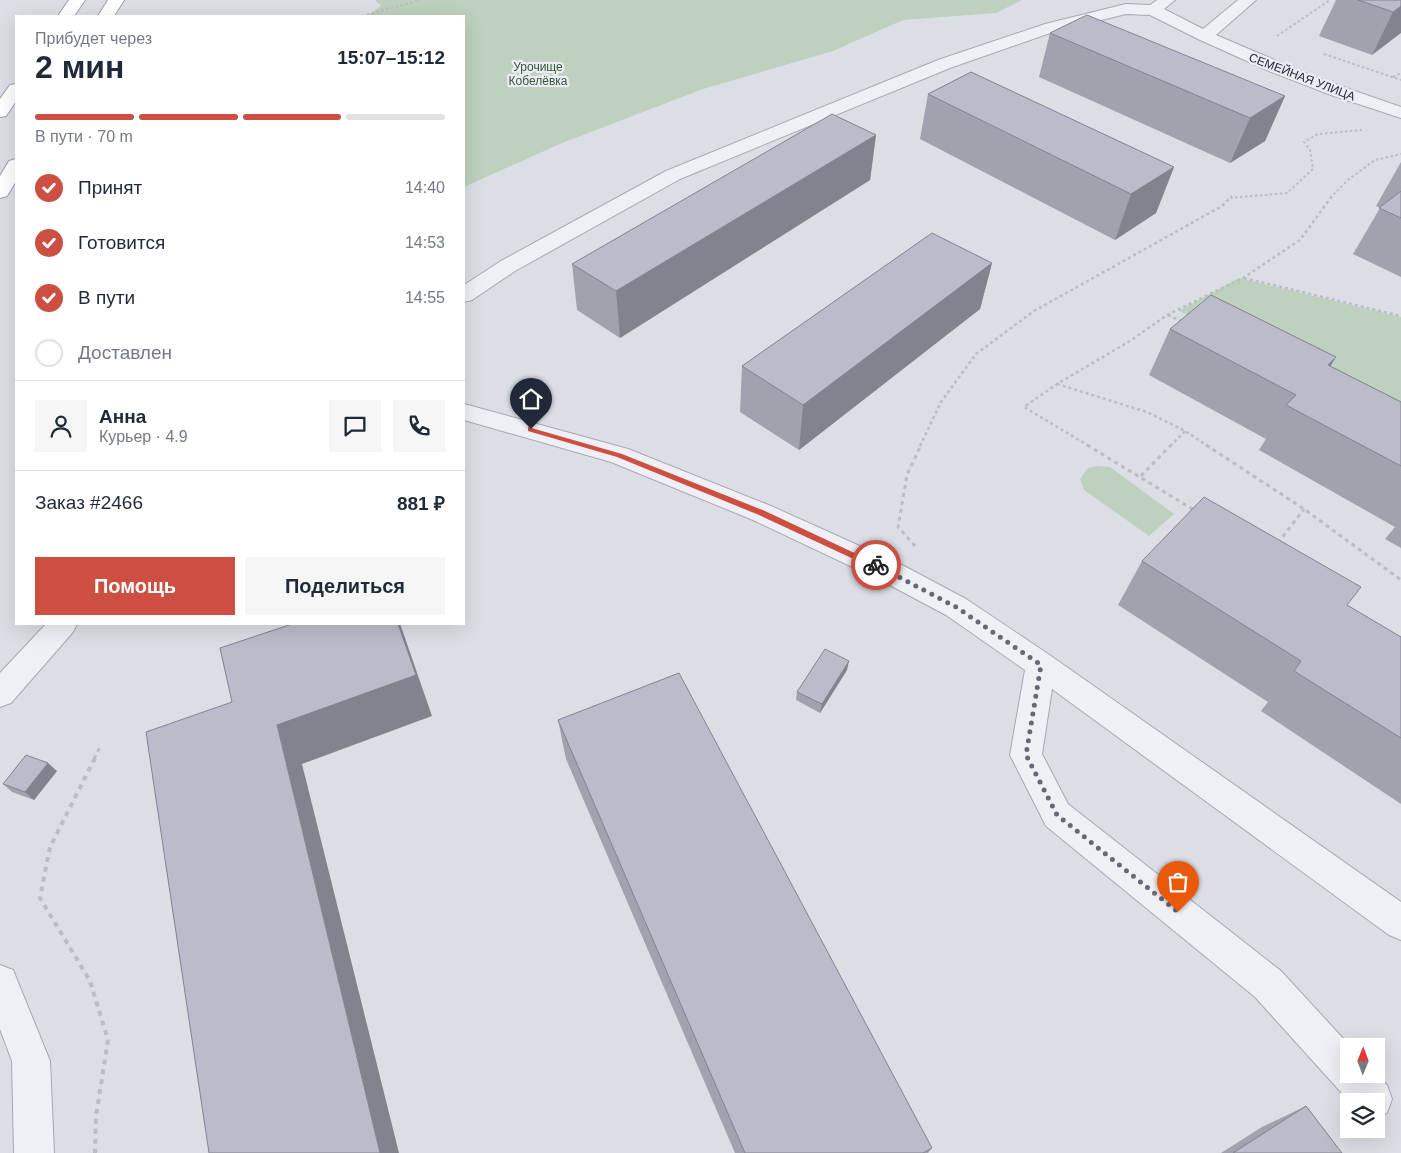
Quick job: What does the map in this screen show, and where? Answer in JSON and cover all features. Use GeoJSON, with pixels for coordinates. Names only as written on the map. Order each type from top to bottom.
{"type":"FeatureCollection","features":[{"type":"Feature","properties":{"kind":"main road"},"geometry":{"type":"LineString","coordinates":[[67,15],[77,0]]}},
{"type":"Feature","properties":{"kind":"main road"},"geometry":{"type":"LineString","coordinates":[[107,15],[116,0]]}},
{"type":"Feature","properties":{"kind":"main road"},"geometry":{"type":"LineString","coordinates":[[0,112],[15,90]]}},
{"type":"Feature","properties":{"kind":"main road"},"geometry":{"type":"LineString","coordinates":[[0,192],[15,167]]}},
{"type":"Feature","properties":{"kind":"street"},"geometry":{"type":"LineString","coordinates":[[1204,36],[1248,0]]}},
{"type":"Feature","properties":{"kind":"street"},"geometry":{"type":"LineString","coordinates":[[465,294],[508,266],[673,174],[944,64],[1051,27],[1126,9],[1160,5]]}},
{"type":"Feature","properties":{"kind":"street","name":"СЕМЕЙНАЯ УЛИЦА"},"geometry":{"type":"LineString","coordinates":[[1160,5],[1204,36],[1285,72],[1401,113]]}},
{"type":"Feature","properties":{"kind":"street"},"geometry":{"type":"LineString","coordinates":[[465,412],[619,455],[762,513],[894,574],[948,603],[1041,665],[1401,923]]}},
{"type":"Feature","properties":{"kind":"street"},"geometry":{"type":"LineString","coordinates":[[0,694],[63,625]]}},
{"type":"Feature","properties":{"kind":"street"},"geometry":{"type":"LineString","coordinates":[[1041,665],[1026,755],[1057,815],[1268,984],[1340,1063]]}},
{"type":"Feature","properties":{"kind":"street"},"geometry":{"type":"LineString","coordinates":[[0,983],[31,1061],[34,1153]]}},
{"type":"Feature","properties":{"kind":"path"},"geometry":{"type":"LineString","coordinates":[[366,15],[421,0]]}},
{"type":"Feature","properties":{"kind":"path"},"geometry":{"type":"LineString","coordinates":[[1285,39],[1277,36],[1299,23],[1330,0]]}},
{"type":"Feature","properties":{"kind":"path"},"geometry":{"type":"LineString","coordinates":[[1320,53],[1401,80]]}},
{"type":"Feature","properties":{"kind":"path"},"geometry":{"type":"LineString","coordinates":[[917,547],[898,527],[907,475],[941,402],[976,354],[1034,311],[1222,206],[1232,196],[1287,193],[1313,169],[1310,150],[1304,142],[1318,134],[1368,129]]}},
{"type":"Feature","properties":{"kind":"path"},"geometry":{"type":"LineString","coordinates":[[1200,514],[1141,476],[1024,407],[1057,384],[1130,341],[1167,315],[1243,278],[1300,240],[1328,201],[1348,180],[1375,160],[1401,154]]}},
{"type":"Feature","properties":{"kind":"path"},"geometry":{"type":"LineString","coordinates":[[1243,278],[1401,316]]}},
{"type":"Feature","properties":{"kind":"path"},"geometry":{"type":"LineString","coordinates":[[1167,315],[1184,323]]}},
{"type":"Feature","properties":{"kind":"path"},"geometry":{"type":"LineString","coordinates":[[1057,384],[1147,412],[1185,431],[1304,509],[1401,580]]}},
{"type":"Feature","properties":{"kind":"path"},"geometry":{"type":"LineString","coordinates":[[1141,476],[1185,431]]}},
{"type":"Feature","properties":{"kind":"path"},"geometry":{"type":"LineString","coordinates":[[1272,550],[1304,509]]}},
{"type":"Feature","properties":{"kind":"path"},"geometry":{"type":"LineString","coordinates":[[95,1153],[96,1116],[108,1040],[90,981],[40,898],[50,847],[101,745]]}},
{"type":"Feature","properties":{"kind":"green space","name":"Урочище Кобелёвка"},"geometry":{"type":"Polygon","coordinates":[[[375,0],[1022,0],[996,13],[903,20],[833,51],[703,89],[562,143],[465,187],[465,15],[368,15],[381,6],[375,0]]]}},
{"type":"Feature","properties":{"kind":"green space"},"geometry":{"type":"Polygon","coordinates":[[[1239,278],[1401,317],[1401,417],[1305,368],[1179,311],[1239,278]]]}},
{"type":"Feature","properties":{"kind":"green space"},"geometry":{"type":"Polygon","coordinates":[[[1096,466],[1110,467],[1174,514],[1149,536],[1084,490],[1080,479],[1087,469],[1096,466]]]}},
{"type":"Feature","properties":{"kind":"building"},"geometry":{"type":"Polygon","coordinates":[[[1358,0],[1401,0],[1401,6],[1393,12],[1358,0]]]}},
{"type":"Feature","properties":{"kind":"building"},"geometry":{"type":"Polygon","coordinates":[[[1087,15],[1285,96],[1250,118],[1050,33],[1087,15]]]}},
{"type":"Feature","properties":{"kind":"building"},"geometry":{"type":"Polygon","coordinates":[[[971,72],[1174,167],[1131,194],[928,94],[971,72]]]}},
{"type":"Feature","properties":{"kind":"building"},"geometry":{"type":"Polygon","coordinates":[[[832,114],[876,135],[616,291],[572,264],[832,114]]]}},
{"type":"Feature","properties":{"kind":"building"},"geometry":{"type":"Polygon","coordinates":[[[1401,191],[1401,218],[1379,208],[1401,191]]]}},
{"type":"Feature","properties":{"kind":"building"},"geometry":{"type":"Polygon","coordinates":[[[932,233],[992,263],[803,405],[742,366],[932,233]]]}},
{"type":"Feature","properties":{"kind":"building"},"geometry":{"type":"Polygon","coordinates":[[[1211,295],[1336,357],[1328,365],[1401,402],[1401,466],[1286,405],[1296,395],[1170,329],[1211,295]]]}},
{"type":"Feature","properties":{"kind":"building"},"geometry":{"type":"Polygon","coordinates":[[[1204,497],[1361,587],[1347,605],[1401,637],[1401,738],[1294,671],[1301,661],[1142,561],[1204,497]]]}},
{"type":"Feature","properties":{"kind":"building"},"geometry":{"type":"Polygon","coordinates":[[[289,625],[398,625],[416,675],[277,725],[380,1153],[209,1153],[146,732],[232,702],[220,648],[289,625]]]}},
{"type":"Feature","properties":{"kind":"building"},"geometry":{"type":"Polygon","coordinates":[[[825,649],[849,661],[822,704],[797,692],[825,649]]]}},
{"type":"Feature","properties":{"kind":"building"},"geometry":{"type":"Polygon","coordinates":[[[679,673],[932,1148],[923,1153],[745,1153],[558,720],[679,673]]]}},
{"type":"Feature","properties":{"kind":"building"},"geometry":{"type":"Polygon","coordinates":[[[26,755],[48,763],[25,792],[3,784],[26,755]]]}},
{"type":"Feature","properties":{"kind":"building"},"geometry":{"type":"Polygon","coordinates":[[[1306,1106],[1342,1153],[1233,1153],[1306,1106]]]}},
{"type":"Feature","properties":{"kind":"way so far"},"geometry":{"type":"LineString","coordinates":[[876,565],[956,607],[1041,665],[1026,755],[1057,815],[1178,912]]}},
{"type":"Feature","properties":{"kind":"route"},"geometry":{"type":"LineString","coordinates":[[531,429],[619,455],[762,513],[876,565]]}}]}
